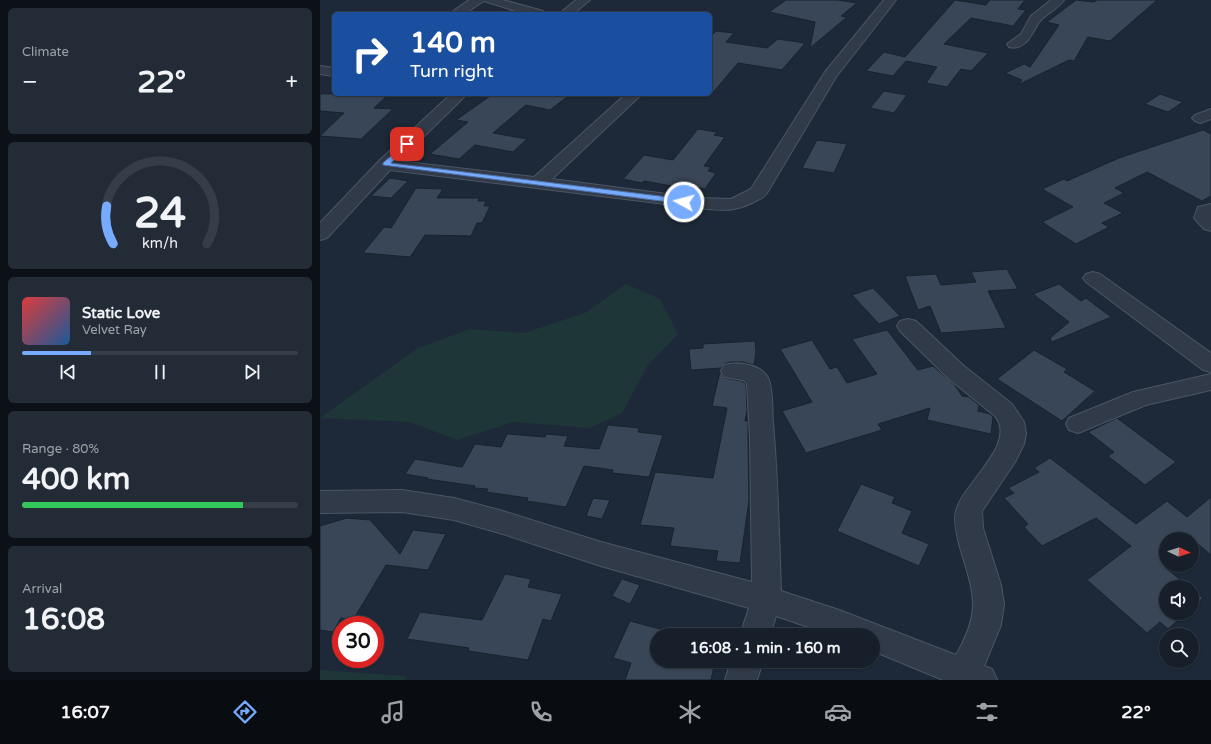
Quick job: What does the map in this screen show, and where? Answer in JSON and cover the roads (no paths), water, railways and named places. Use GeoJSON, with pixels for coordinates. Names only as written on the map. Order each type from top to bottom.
{"type":"FeatureCollection","features":[{"type":"Feature","properties":{"kind":"street"},"geometry":{"type":"LineString","coordinates":[[458,12],[478,0]]}},
{"type":"Feature","properties":{"kind":"street"},"geometry":{"type":"LineString","coordinates":[[489,0],[532,12]]}},
{"type":"Feature","properties":{"kind":"street"},"geometry":{"type":"LineString","coordinates":[[567,12],[584,0]]}},
{"type":"Feature","properties":{"kind":"street"},"geometry":{"type":"LineString","coordinates":[[386,164],[698,203],[734,205],[758,192],[830,75],[888,0]]}},
{"type":"Feature","properties":{"kind":"street"},"geometry":{"type":"LineString","coordinates":[[1014,44],[1026,36],[1035,19],[1058,0]]}},
{"type":"Feature","properties":{"kind":"street"},"geometry":{"type":"LineString","coordinates":[[320,70],[332,72]]}},
{"type":"Feature","properties":{"kind":"street"},"geometry":{"type":"LineString","coordinates":[[320,234],[386,164],[458,96]]}},
{"type":"Feature","properties":{"kind":"street"},"geometry":{"type":"LineString","coordinates":[[538,183],[633,96]]}},
{"type":"Feature","properties":{"kind":"street"},"geometry":{"type":"LineString","coordinates":[[1211,208],[1204,211],[1203,218],[1211,225]]}},
{"type":"Feature","properties":{"kind":"street"},"geometry":{"type":"LineString","coordinates":[[1093,278],[1211,364]]}},
{"type":"Feature","properties":{"kind":"street"},"geometry":{"type":"LineString","coordinates":[[880,640],[972,676],[989,608],[988,594],[969,524],[969,512],[977,496],[1009,450],[1015,432],[1007,413],[962,377],[908,326]]}},
{"type":"Feature","properties":{"kind":"street"},"geometry":{"type":"LineString","coordinates":[[732,371],[749,373],[758,381],[763,445],[767,599],[757,628]]}},
{"type":"Feature","properties":{"kind":"street"},"geometry":{"type":"LineString","coordinates":[[1078,424],[1141,398],[1211,382]]}},
{"type":"Feature","properties":{"kind":"street"},"geometry":{"type":"LineString","coordinates":[[320,502],[402,501],[428,504],[502,522],[618,559],[767,599],[852,628]]}},
{"type":"Feature","properties":{"kind":"street"},"geometry":{"type":"LineString","coordinates":[[741,680],[745,668]]}}]}
